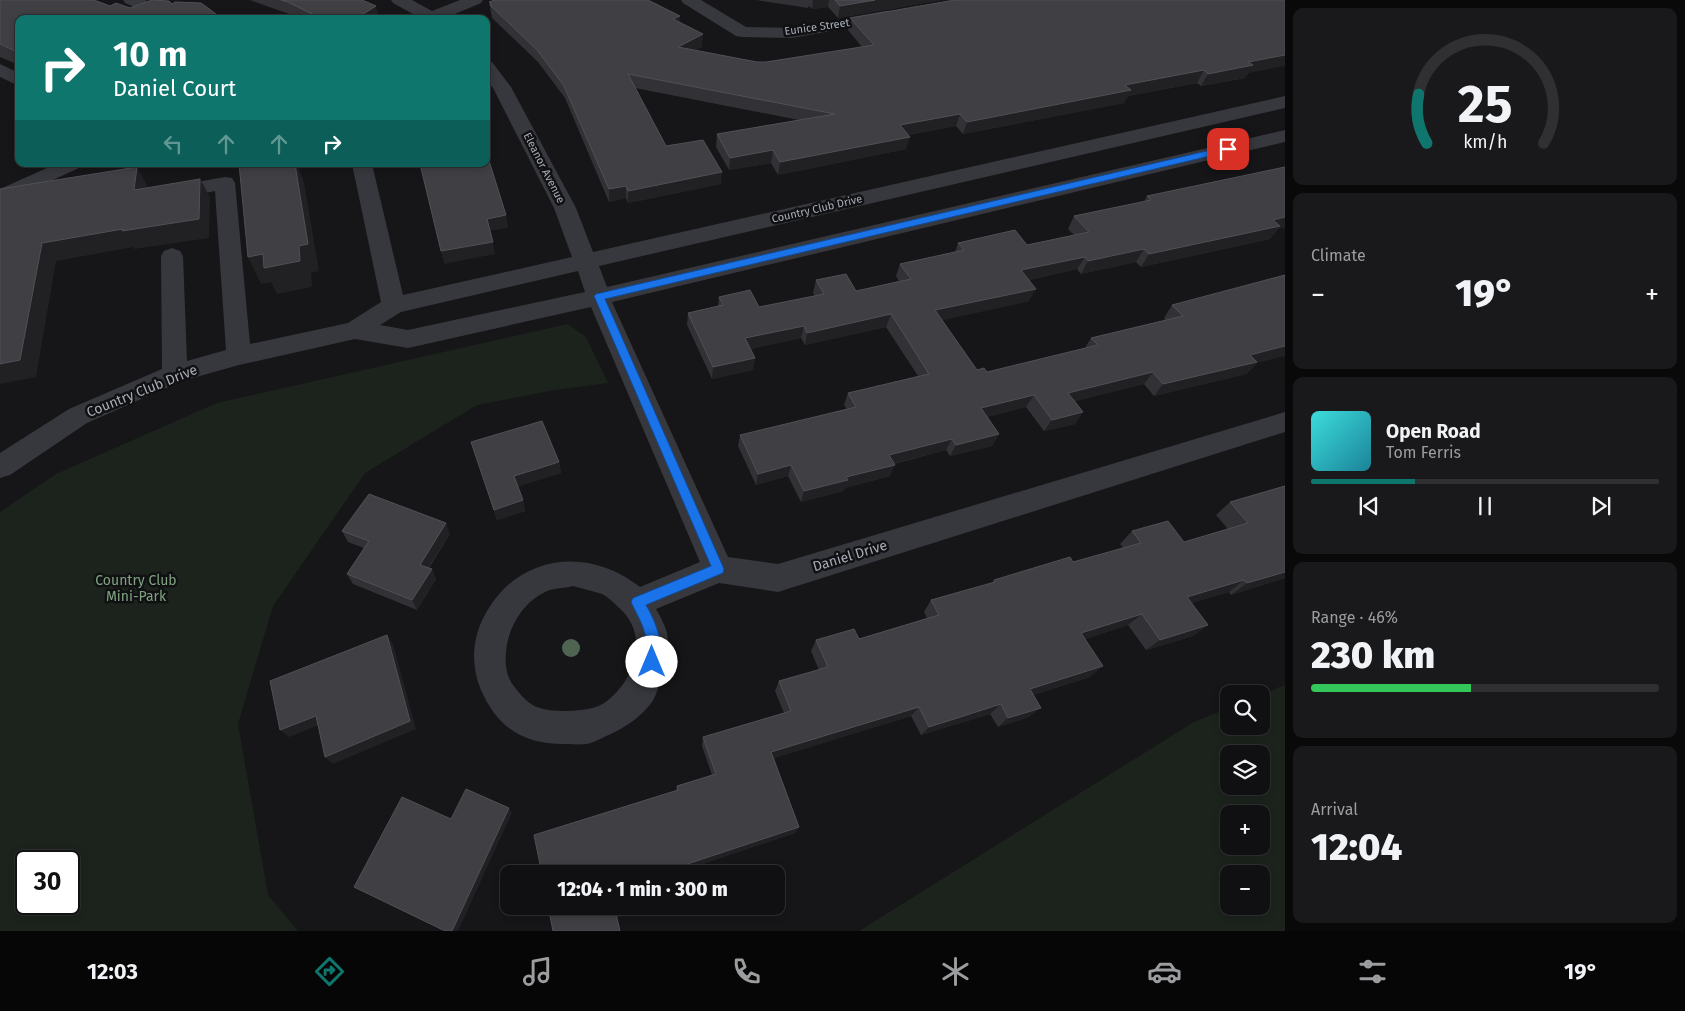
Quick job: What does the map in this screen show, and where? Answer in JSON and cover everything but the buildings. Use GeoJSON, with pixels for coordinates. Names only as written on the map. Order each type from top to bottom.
{"type":"FeatureCollection","features":[{"type":"Feature","properties":{"kind":"street"},"geometry":{"type":"LineString","coordinates":[[130,0],[150,8],[186,15]]}},
{"type":"Feature","properties":{"kind":"street"},"geometry":{"type":"LineString","coordinates":[[400,0],[428,15]]}},
{"type":"Feature","properties":{"kind":"street"},"geometry":{"type":"LineString","coordinates":[[440,15],[474,0]]}},
{"type":"Feature","properties":{"kind":"street","name":"Eunice Street"},"geometry":{"type":"LineString","coordinates":[[689,0],[742,32],[792,33],[905,13]]}},
{"type":"Feature","properties":{"kind":"street"},"geometry":{"type":"LineString","coordinates":[[0,69],[15,78]]}},
{"type":"Feature","properties":{"kind":"street","name":"Eleanor Avenue"},"geometry":{"type":"LineString","coordinates":[[490,71],[502,87],[565,208],[592,278]]}},
{"type":"Feature","properties":{"kind":"street","name":"Country Club Drive"},"geometry":{"type":"LineString","coordinates":[[355,330],[408,339],[592,278],[1285,102]]}},
{"type":"Feature","properties":{"kind":"street","name":"Country Club Drive"},"geometry":{"type":"LineString","coordinates":[[0,467],[78,416],[176,374],[239,356],[355,330],[394,305],[592,278],[1285,136]]}},
{"type":"Feature","properties":{"kind":"street"},"geometry":{"type":"LineString","coordinates":[[0,197],[65,167]]}},
{"type":"Feature","properties":{"kind":"street"},"geometry":{"type":"LineString","coordinates":[[363,167],[394,305]]}},
{"type":"Feature","properties":{"kind":"street"},"geometry":{"type":"LineString","coordinates":[[171,193],[224,183],[239,356]]}},
{"type":"Feature","properties":{"kind":"street"},"geometry":{"type":"LineString","coordinates":[[172,256],[176,374]]}},
{"type":"Feature","properties":{"kind":"street"},"geometry":{"type":"LineString","coordinates":[[592,278],[718,569],[638,602]]}},
{"type":"Feature","properties":{"kind":"street","name":"Daniel Drive"},"geometry":{"type":"LineString","coordinates":[[718,569],[778,578],[1285,422]]}},
{"type":"Feature","properties":{"kind":"street"},"geometry":{"type":"LineString","coordinates":[[573,573],[592,575],[609,580],[625,590],[638,602],[648,620],[653,641],[652,662],[645,684],[631,703],[613,718],[591,728],[567,731],[543,728],[523,718],[506,704],[494,686],[489,666],[489,646],[494,626],[505,608],[519,593],[537,582],[573,573]]}},
{"type":"Feature","properties":{"kind":"green space","name":"Country Club Mini-Park"},"geometry":{"type":"Polygon","coordinates":[[[568,324],[586,337],[608,383],[555,390],[477,405],[365,473],[273,606],[238,724],[268,895],[298,931],[0,931],[0,512],[56,474],[217,403],[568,324]]]}},
{"type":"Feature","properties":{"kind":"green space"},"geometry":{"type":"Polygon","coordinates":[[[1285,685],[1285,931],[859,931],[1194,722],[1220,712],[1220,735],[1270,735],[1270,691],[1285,685]]]}},
{"type":"Feature","properties":{"kind":"route"},"geometry":{"type":"LineString","coordinates":[[652,662],[653,641],[648,620],[638,602],[718,569],[599,296],[1228,149]]}}]}
